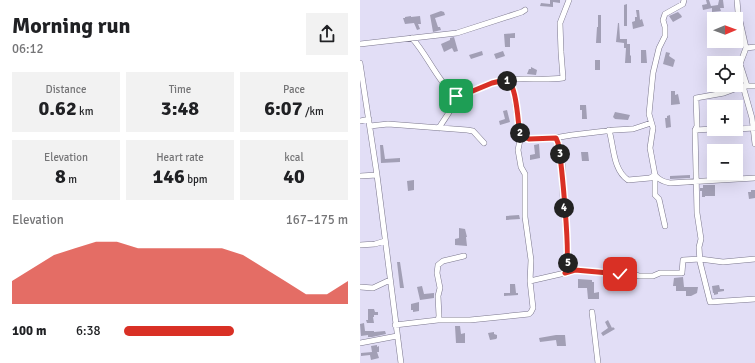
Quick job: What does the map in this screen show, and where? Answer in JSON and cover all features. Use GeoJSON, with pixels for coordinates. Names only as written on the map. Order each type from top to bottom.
{"type":"FeatureCollection","features":[{"type":"Feature","properties":{"kind":"street"},"geometry":{"type":"LineString","coordinates":[[456,96],[458,94],[463,95],[492,83],[505,80],[549,80],[563,78],[560,52],[560,23],[569,0]]}},
{"type":"Feature","properties":{"kind":"street"},"geometry":{"type":"LineString","coordinates":[[664,226],[659,199],[655,195],[655,175],[650,148],[653,128],[649,114],[653,73],[659,48],[665,36],[665,28],[662,20],[665,14],[683,4],[684,0]]}},
{"type":"Feature","properties":{"kind":"street"},"geometry":{"type":"LineString","coordinates":[[738,0],[738,12],[746,48],[740,64],[754,128],[755,144]]}},
{"type":"Feature","properties":{"kind":"street"},"geometry":{"type":"LineString","coordinates":[[360,44],[457,32],[525,10]]}},
{"type":"Feature","properties":{"kind":"street"},"geometry":{"type":"LineString","coordinates":[[412,38],[421,48],[447,88],[456,96]]}},
{"type":"Feature","properties":{"kind":"street"},"geometry":{"type":"LineString","coordinates":[[746,48],[755,47]]}},
{"type":"Feature","properties":{"kind":"street"},"geometry":{"type":"LineString","coordinates":[[360,63],[377,175],[400,363]]}},
{"type":"Feature","properties":{"kind":"street"},"geometry":{"type":"LineString","coordinates":[[395,325],[438,320],[470,320],[529,314],[533,308],[530,281],[531,260],[525,217],[525,182],[518,150],[521,135],[513,88],[505,80]]}},
{"type":"Feature","properties":{"kind":"street"},"geometry":{"type":"LineString","coordinates":[[755,86],[745,86],[724,93],[696,98],[695,130],[697,213],[701,239],[699,247],[700,259],[710,302],[755,298]]}},
{"type":"Feature","properties":{"kind":"street"},"geometry":{"type":"LineString","coordinates":[[439,128],[452,107],[456,96]]}},
{"type":"Feature","properties":{"kind":"street"},"geometry":{"type":"LineString","coordinates":[[360,121],[369,119]]}},
{"type":"Feature","properties":{"kind":"street"},"geometry":{"type":"LineString","coordinates":[[370,126],[388,124],[473,131],[484,143]]}},
{"type":"Feature","properties":{"kind":"street"},"geometry":{"type":"LineString","coordinates":[[521,135],[529,139],[556,138],[572,134],[632,129],[652,124]]}},
{"type":"Feature","properties":{"kind":"street"},"geometry":{"type":"LineString","coordinates":[[743,129],[754,128]]}},
{"type":"Feature","properties":{"kind":"street"},"geometry":{"type":"LineString","coordinates":[[695,130],[707,129]]}},
{"type":"Feature","properties":{"kind":"street"},"geometry":{"type":"LineString","coordinates":[[610,130],[617,165],[624,177],[628,180],[650,178],[655,175]]}},
{"type":"Feature","properties":{"kind":"street"},"geometry":{"type":"LineString","coordinates":[[556,138],[563,179],[563,199],[568,257],[567,270],[565,273]]}},
{"type":"Feature","properties":{"kind":"street"},"geometry":{"type":"LineString","coordinates":[[360,176],[377,175]]}},
{"type":"Feature","properties":{"kind":"street"},"geometry":{"type":"LineString","coordinates":[[655,175],[658,179],[664,182],[755,178]]}},
{"type":"Feature","properties":{"kind":"street"},"geometry":{"type":"LineString","coordinates":[[360,245],[375,244],[385,241]]}},
{"type":"Feature","properties":{"kind":"street"},"geometry":{"type":"LineString","coordinates":[[438,320],[438,296],[440,288],[437,273],[438,265],[443,261],[464,256]]}},
{"type":"Feature","properties":{"kind":"street"},"geometry":{"type":"LineString","coordinates":[[530,281],[575,270],[620,274],[629,272],[639,276],[653,276],[660,273],[682,273],[683,260],[700,259],[723,262],[755,260]]}},
{"type":"Feature","properties":{"kind":"street"},"geometry":{"type":"LineString","coordinates":[[360,287],[373,288],[390,280]]}},
{"type":"Feature","properties":{"kind":"street"},"geometry":{"type":"LineString","coordinates":[[592,312],[598,363]]}},
{"type":"Feature","properties":{"kind":"street"},"geometry":{"type":"LineString","coordinates":[[360,343],[397,336]]}},
{"type":"Feature","properties":{"kind":"building"},"geometry":{"type":"Polygon","coordinates":[[[550,0],[560,0],[560,3],[553,2],[553,7],[540,6],[541,3],[550,4],[550,0]]]}},
{"type":"Feature","properties":{"kind":"building"},"geometry":{"type":"Polygon","coordinates":[[[706,0],[709,0],[711,6],[718,5],[719,0],[723,0],[724,8],[720,8],[721,11],[712,12],[712,8],[703,10],[702,5],[707,4],[706,0]]]}},
{"type":"Feature","properties":{"kind":"building"},"geometry":{"type":"Polygon","coordinates":[[[627,4],[627,26],[624,26],[624,5],[627,4]]]}},
{"type":"Feature","properties":{"kind":"building"},"geometry":{"type":"Polygon","coordinates":[[[636,10],[639,10],[640,20],[642,19],[644,26],[633,29],[632,22],[635,21],[635,17],[637,17],[636,10]]]}},
{"type":"Feature","properties":{"kind":"building"},"geometry":{"type":"Polygon","coordinates":[[[441,11],[444,12],[445,15],[435,18],[438,27],[440,27],[441,30],[433,32],[430,15],[441,11]]]}},
{"type":"Feature","properties":{"kind":"building"},"geometry":{"type":"Polygon","coordinates":[[[678,12],[682,17],[673,22],[669,16],[678,12]]]}},
{"type":"Feature","properties":{"kind":"building"},"geometry":{"type":"Polygon","coordinates":[[[598,15],[601,15],[601,43],[596,43],[598,15]]]}},
{"type":"Feature","properties":{"kind":"building"},"geometry":{"type":"Polygon","coordinates":[[[420,16],[421,24],[418,24],[420,29],[417,30],[414,23],[405,24],[403,18],[420,16]]]}},
{"type":"Feature","properties":{"kind":"building"},"geometry":{"type":"Polygon","coordinates":[[[618,23],[620,39],[627,39],[627,44],[630,44],[631,63],[625,63],[626,48],[624,48],[624,43],[616,42],[618,23]]]}},
{"type":"Feature","properties":{"kind":"building"},"geometry":{"type":"Polygon","coordinates":[[[515,33],[515,38],[510,38],[510,47],[505,47],[504,34],[515,33]]]}},
{"type":"Feature","properties":{"kind":"building"},"geometry":{"type":"Polygon","coordinates":[[[454,37],[458,51],[454,52],[452,48],[444,52],[441,44],[454,37]]]}},
{"type":"Feature","properties":{"kind":"building"},"geometry":{"type":"Polygon","coordinates":[[[641,50],[646,50],[647,63],[641,63],[641,50]]]}},
{"type":"Feature","properties":{"kind":"building"},"geometry":{"type":"Polygon","coordinates":[[[482,51],[483,55],[471,59],[469,55],[482,51]]]}},
{"type":"Feature","properties":{"kind":"building"},"geometry":{"type":"Polygon","coordinates":[[[503,51],[505,56],[496,59],[494,54],[503,51]]]}},
{"type":"Feature","properties":{"kind":"building"},"geometry":{"type":"Polygon","coordinates":[[[666,52],[670,53],[669,56],[675,60],[673,67],[663,64],[666,52]]]}},
{"type":"Feature","properties":{"kind":"building"},"geometry":{"type":"Polygon","coordinates":[[[595,60],[600,60],[600,70],[595,70],[595,60]]]}},
{"type":"Feature","properties":{"kind":"building"},"geometry":{"type":"Polygon","coordinates":[[[531,67],[537,70],[536,75],[527,74],[531,67]]]}},
{"type":"Feature","properties":{"kind":"building"},"geometry":{"type":"Polygon","coordinates":[[[671,91],[675,91],[675,95],[678,94],[680,104],[671,105],[671,91]]]}},
{"type":"Feature","properties":{"kind":"building"},"geometry":{"type":"Polygon","coordinates":[[[580,105],[586,105],[587,119],[582,119],[582,110],[580,110],[580,105]]]}},
{"type":"Feature","properties":{"kind":"building"},"geometry":{"type":"Polygon","coordinates":[[[507,110],[510,122],[500,125],[499,121],[505,119],[503,111],[507,110]]]}},
{"type":"Feature","properties":{"kind":"building"},"geometry":{"type":"Polygon","coordinates":[[[615,112],[630,115],[628,120],[615,119],[613,117],[615,112]]]}},
{"type":"Feature","properties":{"kind":"building"},"geometry":{"type":"Polygon","coordinates":[[[670,115],[671,127],[666,128],[665,118],[670,115]]]}},
{"type":"Feature","properties":{"kind":"building"},"geometry":{"type":"Polygon","coordinates":[[[539,144],[540,158],[530,160],[530,155],[535,154],[534,145],[539,144]]]}},
{"type":"Feature","properties":{"kind":"building"},"geometry":{"type":"Polygon","coordinates":[[[380,145],[383,145],[385,159],[400,158],[400,162],[381,163],[380,145]]]}},
{"type":"Feature","properties":{"kind":"building"},"geometry":{"type":"Polygon","coordinates":[[[581,152],[588,152],[589,161],[582,161],[581,152]]]}},
{"type":"Feature","properties":{"kind":"building"},"geometry":{"type":"Polygon","coordinates":[[[690,175],[690,178],[670,179],[670,176],[690,175]]]}},
{"type":"Feature","properties":{"kind":"building"},"geometry":{"type":"Polygon","coordinates":[[[414,180],[414,190],[408,191],[407,181],[414,180]]]}},
{"type":"Feature","properties":{"kind":"building"},"geometry":{"type":"Polygon","coordinates":[[[703,185],[715,185],[715,196],[702,197],[702,191],[700,191],[700,188],[703,188],[703,185]]]}},
{"type":"Feature","properties":{"kind":"building"},"geometry":{"type":"Polygon","coordinates":[[[751,190],[755,190],[755,198],[749,199],[748,192],[751,192],[751,190]]]}},
{"type":"Feature","properties":{"kind":"building"},"geometry":{"type":"Polygon","coordinates":[[[519,215],[520,219],[506,220],[506,216],[519,215]]]}},
{"type":"Feature","properties":{"kind":"building"},"geometry":{"type":"Polygon","coordinates":[[[459,228],[465,229],[467,246],[455,245],[455,239],[459,238],[459,228]]]}},
{"type":"Feature","properties":{"kind":"building"},"geometry":{"type":"Polygon","coordinates":[[[397,262],[400,262],[404,288],[400,288],[397,262]]]}},
{"type":"Feature","properties":{"kind":"building"},"geometry":{"type":"Polygon","coordinates":[[[683,277],[684,287],[698,287],[697,293],[691,296],[686,296],[686,291],[676,291],[676,286],[673,286],[674,278],[683,277]]]}},
{"type":"Feature","properties":{"kind":"building"},"geometry":{"type":"Polygon","coordinates":[[[578,279],[592,280],[592,282],[594,282],[594,293],[599,292],[599,299],[588,299],[587,288],[578,288],[578,279]]]}},
{"type":"Feature","properties":{"kind":"building"},"geometry":{"type":"Polygon","coordinates":[[[510,284],[515,284],[516,293],[518,293],[518,295],[504,296],[504,293],[510,293],[510,284]]]}},
{"type":"Feature","properties":{"kind":"building"},"geometry":{"type":"Polygon","coordinates":[[[719,285],[720,289],[724,289],[724,291],[718,292],[718,294],[714,295],[712,286],[719,285]]]}},
{"type":"Feature","properties":{"kind":"building"},"geometry":{"type":"Polygon","coordinates":[[[422,286],[424,294],[434,293],[434,298],[420,300],[417,287],[422,286]]]}},
{"type":"Feature","properties":{"kind":"building"},"geometry":{"type":"Polygon","coordinates":[[[419,302],[419,311],[413,312],[413,310],[411,310],[411,304],[419,302]]]}},
{"type":"Feature","properties":{"kind":"building"},"geometry":{"type":"Polygon","coordinates":[[[368,309],[374,309],[375,312],[378,312],[378,315],[374,315],[373,317],[374,323],[367,323],[366,320],[368,320],[368,309]]]}},
{"type":"Feature","properties":{"kind":"building"},"geometry":{"type":"Polygon","coordinates":[[[608,320],[612,328],[613,327],[615,329],[603,336],[601,333],[608,328],[605,322],[608,320]]]}},
{"type":"Feature","properties":{"kind":"building"},"geometry":{"type":"Polygon","coordinates":[[[364,323],[365,331],[385,331],[386,334],[372,337],[368,337],[368,335],[361,336],[360,324],[364,323]]]}},
{"type":"Feature","properties":{"kind":"building"},"geometry":{"type":"Polygon","coordinates":[[[455,326],[460,326],[461,334],[465,333],[465,343],[456,343],[455,326]]]}},
{"type":"Feature","properties":{"kind":"building"},"geometry":{"type":"Polygon","coordinates":[[[494,332],[494,334],[497,335],[497,338],[490,340],[488,333],[494,332]]]}},
{"type":"Feature","properties":{"kind":"building"},"geometry":{"type":"Polygon","coordinates":[[[565,335],[566,346],[557,346],[556,340],[540,342],[539,338],[565,335]]]}},
{"type":"Feature","properties":{"kind":"building"},"geometry":{"type":"Polygon","coordinates":[[[377,345],[377,347],[379,346],[379,352],[377,352],[379,358],[371,360],[370,355],[361,356],[361,353],[372,352],[371,346],[377,345]]]}},
{"type":"Feature","properties":{"kind":"route"},"geometry":{"type":"LineString","coordinates":[[456,96],[458,94],[463,95],[496,82],[505,80],[510,83],[513,88],[520,135],[529,139],[556,138],[558,143],[562,162],[563,199],[568,257],[567,270],[565,273],[575,270],[620,274]]}}]}
